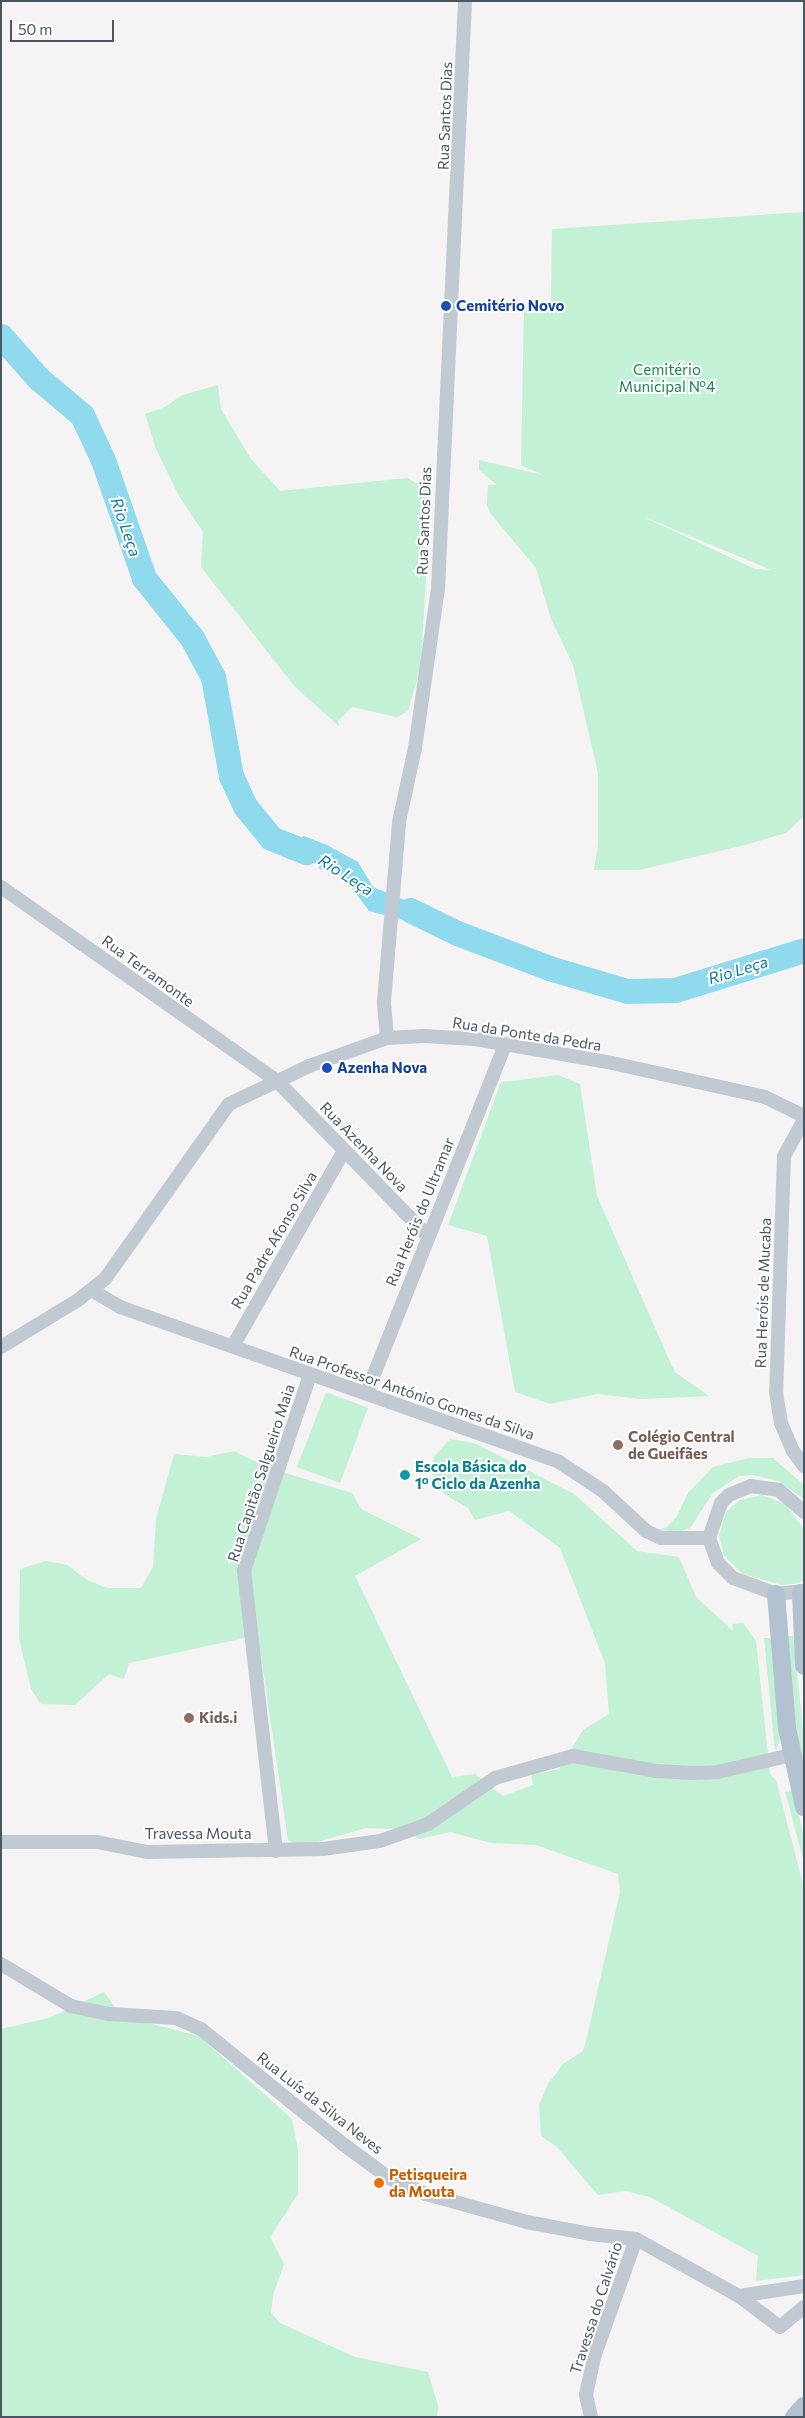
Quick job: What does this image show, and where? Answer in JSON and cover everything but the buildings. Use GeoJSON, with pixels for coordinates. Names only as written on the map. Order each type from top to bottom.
{"type":"FeatureCollection","features":[{"type":"Feature","properties":{"kind":"main road"},"geometry":{"type":"LineString","coordinates":[[802,1592],[804,1666]]}},
{"type":"Feature","properties":{"kind":"main road"},"geometry":{"type":"LineString","coordinates":[[776,1594],[792,1755],[804,1807]]}},
{"type":"Feature","properties":{"kind":"main road"},"geometry":{"type":"LineString","coordinates":[[794,2417],[804,2406]]}},
{"type":"Feature","properties":{"kind":"street","name":"Rua Santos Dias"},"geometry":{"type":"LineString","coordinates":[[387,1038],[386,979],[399,822],[415,748],[438,589],[465,1]]}},
{"type":"Feature","properties":{"kind":"street","name":"Rua Terramonte"},"geometry":{"type":"LineString","coordinates":[[1,887],[277,1081]]}},
{"type":"Feature","properties":{"kind":"street","name":"Rua da Ponte da Pedra"},"geometry":{"type":"LineString","coordinates":[[1,1347],[91,1290],[121,1258],[210,1128],[229,1104],[277,1081],[387,1038],[424,1036],[505,1045],[699,1081],[765,1097],[804,1116]]}},
{"type":"Feature","properties":{"kind":"street","name":"Rua Heróis do Ultramar"},"geometry":{"type":"LineString","coordinates":[[367,1392],[427,1235],[505,1045]]}},
{"type":"Feature","properties":{"kind":"street","name":"Rua Azenha Nova"},"geometry":{"type":"LineString","coordinates":[[277,1081],[427,1235]]}},
{"type":"Feature","properties":{"kind":"street","name":"Rua Heróis de Mucaba"},"geometry":{"type":"LineString","coordinates":[[804,1120],[784,1156],[776,1392],[781,1423],[793,1451],[804,1466]]}},
{"type":"Feature","properties":{"kind":"street","name":"Rua Padre Afonso Silva"},"geometry":{"type":"LineString","coordinates":[[233,1346],[344,1151]]}},
{"type":"Feature","properties":{"kind":"street","name":"Rua Professor António Gomes da Silva"},"geometry":{"type":"LineString","coordinates":[[91,1290],[120,1307],[310,1375],[367,1392],[559,1462],[603,1491],[646,1531],[661,1538],[709,1538]]}},
{"type":"Feature","properties":{"kind":"street","name":"Rua Capitão Salgueiro Maia"},"geometry":{"type":"LineString","coordinates":[[276,1850],[244,1571],[310,1375]]}},
{"type":"Feature","properties":{"kind":"street"},"geometry":{"type":"LineString","coordinates":[[802,1592],[776,1594],[729,1574],[718,1563],[709,1538],[721,1504],[729,1495],[751,1486],[779,1490],[804,1512]]}},
{"type":"Feature","properties":{"kind":"street","name":"Travessa Mouta"},"geometry":{"type":"LineString","coordinates":[[1,1842],[97,1842],[148,1852],[323,1849],[380,1841],[428,1824],[496,1778],[572,1756],[656,1770],[692,1773],[717,1772],[792,1755]]}},
{"type":"Feature","properties":{"kind":"street","name":"Rua Luís da Silva Neves"},"geometry":{"type":"LineString","coordinates":[[1,1964],[71,2006],[110,2014],[176,2018],[201,2029],[343,2144],[389,2178],[420,2192],[526,2222],[590,2234],[636,2239],[739,2296],[780,2327],[804,2307]]}},
{"type":"Feature","properties":{"kind":"street","name":"Travessa do Calvário"},"geometry":{"type":"LineString","coordinates":[[591,2417],[586,2395],[594,2357],[636,2239]]}},
{"type":"Feature","properties":{"kind":"street"},"geometry":{"type":"LineString","coordinates":[[739,2296],[804,2286]]}},
{"type":"Feature","properties":{"kind":"green space","name":"Cemitério Municipal Nº4"},"geometry":{"type":"Polygon","coordinates":[[[804,212],[804,816],[786,833],[745,845],[639,870],[594,870],[598,845],[598,773],[573,665],[551,619],[536,568],[490,513],[487,504],[488,485],[497,485],[479,470],[479,460],[543,475],[521,465],[524,306],[551,306],[552,229],[804,212]],[[647,518],[755,569],[771,570],[647,518]]]}},
{"type":"Feature","properties":{"kind":"green space"},"geometry":{"type":"Polygon","coordinates":[[[218,385],[221,409],[251,459],[280,491],[407,478],[427,489],[429,521],[421,667],[408,711],[397,717],[352,707],[338,721],[339,726],[295,687],[201,567],[203,532],[179,496],[156,449],[145,414],[165,407],[182,395],[218,385]]]}},
{"type":"Feature","properties":{"kind":"green space"},"geometry":{"type":"Polygon","coordinates":[[[558,1075],[580,1084],[597,1196],[671,1364],[675,1372],[709,1396],[642,1399],[597,1394],[550,1404],[515,1392],[487,1236],[448,1225],[501,1082],[558,1075]]]}},
{"type":"Feature","properties":{"kind":"green space"},"geometry":{"type":"Polygon","coordinates":[[[326,1392],[368,1408],[340,1483],[297,1467],[326,1392]]]}},
{"type":"Feature","properties":{"kind":"green space"},"geometry":{"type":"Polygon","coordinates":[[[450,1439],[474,1443],[574,1494],[637,1551],[679,1557],[696,1597],[733,1631],[732,1624],[743,1623],[756,1641],[770,1774],[776,1780],[804,1888],[804,2275],[756,2281],[758,2256],[650,2197],[626,2191],[598,2195],[556,2146],[541,2136],[539,2105],[548,2084],[563,2064],[583,2051],[620,1892],[618,1874],[536,1845],[491,1843],[450,1832],[420,1839],[398,1829],[366,1828],[314,1843],[295,1844],[288,1840],[258,1635],[129,1663],[124,1679],[109,1674],[75,1705],[41,1704],[31,1689],[19,1638],[20,1569],[46,1561],[67,1565],[87,1580],[107,1588],[141,1588],[153,1567],[156,1519],[174,1454],[206,1457],[234,1451],[269,1468],[352,1493],[361,1509],[421,1539],[355,1576],[452,1777],[475,1774],[503,1796],[533,1785],[531,1775],[559,1769],[583,1730],[609,1714],[605,1663],[560,1548],[509,1511],[475,1520],[468,1508],[444,1494],[431,1472],[434,1457],[450,1439]]]}},
{"type":"Feature","properties":{"kind":"green space"},"geometry":{"type":"Polygon","coordinates":[[[749,1458],[773,1458],[804,1485],[804,1499],[778,1481],[753,1475],[739,1476],[713,1493],[690,1528],[678,1532],[659,1530],[667,1527],[677,1516],[688,1493],[713,1467],[749,1458]]]}},
{"type":"Feature","properties":{"kind":"green space"},"geometry":{"type":"Polygon","coordinates":[[[762,1495],[785,1504],[804,1529],[804,1580],[799,1583],[782,1585],[743,1574],[724,1556],[719,1535],[726,1512],[740,1500],[762,1495]]]}},
{"type":"Feature","properties":{"kind":"green space"},"geometry":{"type":"Polygon","coordinates":[[[787,1636],[793,1636],[804,1737],[804,1776],[797,1747],[787,1636]]]}},
{"type":"Feature","properties":{"kind":"green space"},"geometry":{"type":"Polygon","coordinates":[[[764,1638],[771,1638],[780,1740],[775,1751],[764,1638]]]}},
{"type":"Feature","properties":{"kind":"green space"},"geometry":{"type":"Polygon","coordinates":[[[793,1791],[804,1837],[804,1862],[785,1792],[793,1791]]]}},
{"type":"Feature","properties":{"kind":"green space"},"geometry":{"type":"Polygon","coordinates":[[[104,1992],[114,2006],[133,2019],[199,2036],[292,2119],[298,2150],[298,2194],[270,2237],[284,2264],[273,2295],[271,2313],[280,2323],[355,2357],[428,2372],[438,2406],[437,2417],[1,2417],[1,2029],[49,2018],[104,1992]]]}},
{"type":"Feature","properties":{"kind":"water"},"geometry":{"type":"Polygon","coordinates":[[[304,836],[327,845],[358,862],[373,887],[441,915],[439,929],[369,911],[343,876],[332,868],[321,870],[306,854],[288,859],[271,847],[275,837],[291,842],[304,836]]]}},
{"type":"Feature","properties":{"kind":"waterway","name":"Rio Leça"},"geometry":{"type":"LineString","coordinates":[[1,336],[38,378],[82,415],[103,460],[144,578],[192,638],[213,677],[231,776],[245,806],[271,838],[306,852]]}},
{"type":"Feature","properties":{"kind":"waterway","name":"Rio Leça"},"geometry":{"type":"LineString","coordinates":[[410,910],[457,933],[549,968],[627,991],[675,990],[804,950]]}},
{"type":"Feature","properties":{"kind":"place","name":"Cemitério Novo"},"geometry":{"type":"Point","coordinates":[446,306]}},
{"type":"Feature","properties":{"kind":"place","name":"Azenha Nova"},"geometry":{"type":"Point","coordinates":[327,1068]}},
{"type":"Feature","properties":{"kind":"place","name":"Colégio Central de Gueifães"},"geometry":{"type":"Point","coordinates":[618,1445]}},
{"type":"Feature","properties":{"kind":"place","name":"Escola Básica do 1º Ciclo da Azenha"},"geometry":{"type":"Point","coordinates":[405,1475]}},
{"type":"Feature","properties":{"kind":"place","name":"Kids.i"},"geometry":{"type":"Point","coordinates":[189,1718]}},
{"type":"Feature","properties":{"kind":"place","name":"Petisqueira da Mouta"},"geometry":{"type":"Point","coordinates":[379,2183]}}]}
